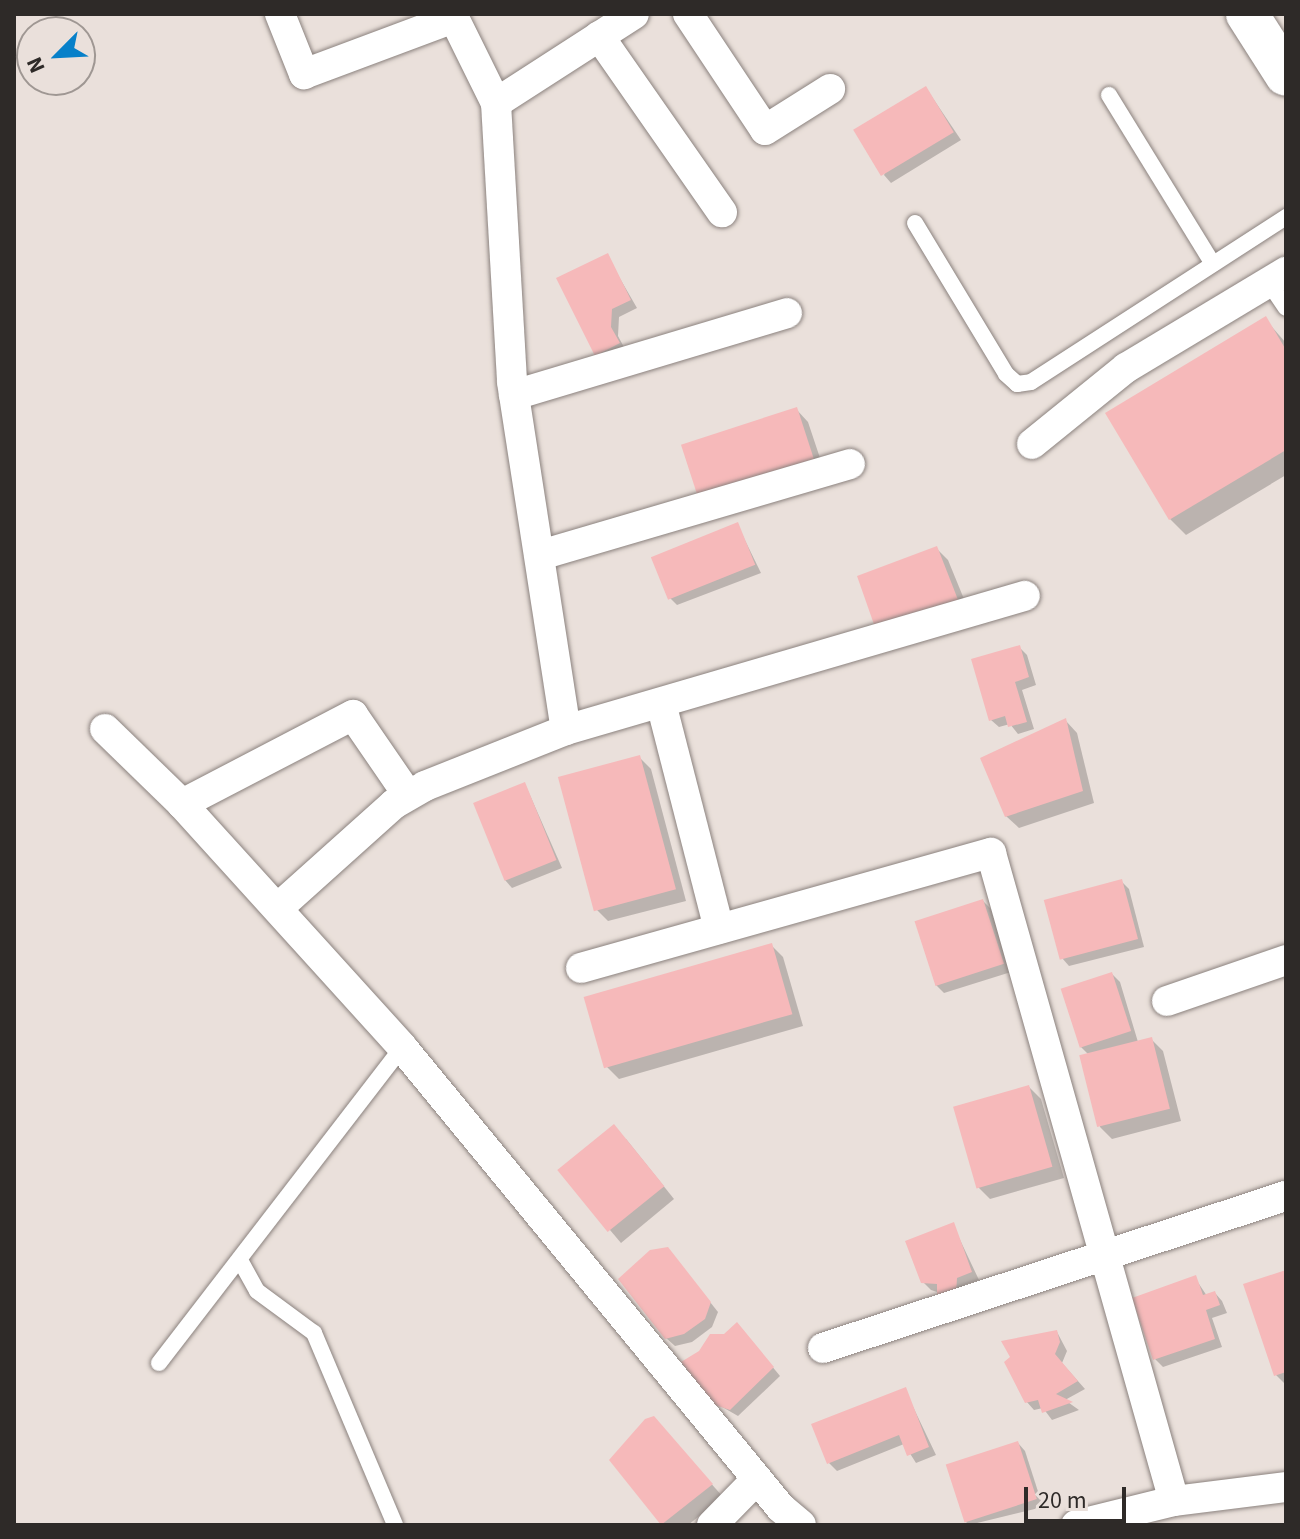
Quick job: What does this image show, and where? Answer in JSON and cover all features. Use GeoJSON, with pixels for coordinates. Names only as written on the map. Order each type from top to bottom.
{"type":"FeatureCollection","features":[{"type":"Feature","properties":{"kind":"street"},"geometry":{"type":"LineString","coordinates":[[280,14],[304,74],[453,16],[496,103],[514,395],[566,730]]}},
{"type":"Feature","properties":{"kind":"street"},"geometry":{"type":"LineString","coordinates":[[496,103],[634,14]]}},
{"type":"Feature","properties":{"kind":"street"},"geometry":{"type":"LineString","coordinates":[[688,14],[765,130],[830,89]]}},
{"type":"Feature","properties":{"kind":"street"},"geometry":{"type":"LineString","coordinates":[[1247,14],[1286,75]]}},
{"type":"Feature","properties":{"kind":"street"},"geometry":{"type":"LineString","coordinates":[[599,36],[722,212]]}},
{"type":"Feature","properties":{"kind":"street"},"geometry":{"type":"LineString","coordinates":[[1032,444],[1126,368],[1278,278]]}},
{"type":"Feature","properties":{"kind":"street"},"geometry":{"type":"LineString","coordinates":[[514,395],[787,313]]}},
{"type":"Feature","properties":{"kind":"street"},"geometry":{"type":"LineString","coordinates":[[541,555],[850,464]]}},
{"type":"Feature","properties":{"kind":"street"},"geometry":{"type":"LineString","coordinates":[[278,908],[408,795],[566,730],[1025,596]]}},
{"type":"Feature","properties":{"kind":"street"},"geometry":{"type":"LineString","coordinates":[[661,703],[719,929]]}},
{"type":"Feature","properties":{"kind":"street"},"geometry":{"type":"LineString","coordinates":[[182,804],[353,715],[408,795]]}},
{"type":"Feature","properties":{"kind":"street"},"geometry":{"type":"LineString","coordinates":[[105,729],[182,804],[402,1047],[757,1479],[801,1525]]}},
{"type":"Feature","properties":{"kind":"street"},"geometry":{"type":"LineString","coordinates":[[581,968],[991,853],[1174,1501]]}},
{"type":"Feature","properties":{"kind":"street"},"geometry":{"type":"LineString","coordinates":[[1167,1001],[1286,960]]}},
{"type":"Feature","properties":{"kind":"street"},"geometry":{"type":"LineString","coordinates":[[823,1348],[1286,1196]]}},
{"type":"Feature","properties":{"kind":"street"},"geometry":{"type":"LineString","coordinates":[[712,1525],[757,1479]]}},
{"type":"Feature","properties":{"kind":"street"},"geometry":{"type":"LineString","coordinates":[[1076,1525],[1174,1501],[1286,1487]]}},
{"type":"Feature","properties":{"kind":"lane"},"geometry":{"type":"LineString","coordinates":[[1109,95],[1213,264]]}},
{"type":"Feature","properties":{"kind":"lane"},"geometry":{"type":"LineString","coordinates":[[915,223],[1006,374],[1017,384],[1031,382],[1286,217]]}},
{"type":"Feature","properties":{"kind":"lane"},"geometry":{"type":"LineString","coordinates":[[1278,278],[1286,308]]}},
{"type":"Feature","properties":{"kind":"lane"},"geometry":{"type":"LineString","coordinates":[[159,1363],[241,1262],[402,1047]]}},
{"type":"Feature","properties":{"kind":"lane"},"geometry":{"type":"LineString","coordinates":[[241,1262],[257,1291],[314,1333],[395,1525]]}},
{"type":"Feature","properties":{"kind":"building"},"geometry":{"type":"Polygon","coordinates":[[[926,86],[954,132],[881,176],[853,130],[926,86]]]}},
{"type":"Feature","properties":{"kind":"building"},"geometry":{"type":"Polygon","coordinates":[[[608,253],[631,300],[612,309],[611,327],[620,343],[595,356],[556,278],[608,253]]]}},
{"type":"Feature","properties":{"kind":"building"},"geometry":{"type":"Polygon","coordinates":[[[1266,316],[1286,350],[1286,450],[1169,520],[1105,413],[1266,316]]]}},
{"type":"Feature","properties":{"kind":"building"},"geometry":{"type":"Polygon","coordinates":[[[797,407],[815,461],[699,499],[681,445],[797,407]]]}},
{"type":"Feature","properties":{"kind":"building"},"geometry":{"type":"Polygon","coordinates":[[[738,522],[755,565],[668,600],[651,557],[738,522]]]}},
{"type":"Feature","properties":{"kind":"building"},"geometry":{"type":"Polygon","coordinates":[[[937,546],[962,610],[877,633],[857,576],[937,546]]]}},
{"type":"Feature","properties":{"kind":"building"},"geometry":{"type":"Polygon","coordinates":[[[1020,645],[1029,677],[1015,682],[1027,722],[1008,727],[1005,716],[989,721],[971,659],[1020,645]]]}},
{"type":"Feature","properties":{"kind":"building"},"geometry":{"type":"Polygon","coordinates":[[[1066,718],[1083,791],[1005,817],[980,758],[1066,718]]]}},
{"type":"Feature","properties":{"kind":"building"},"geometry":{"type":"Polygon","coordinates":[[[640,755],[676,889],[594,911],[558,777],[640,755]]]}},
{"type":"Feature","properties":{"kind":"building"},"geometry":{"type":"Polygon","coordinates":[[[525,782],[556,860],[505,881],[473,803],[525,782]]]}},
{"type":"Feature","properties":{"kind":"building"},"geometry":{"type":"Polygon","coordinates":[[[1122,879],[1138,939],[1060,960],[1044,900],[1122,879]]]}},
{"type":"Feature","properties":{"kind":"building"},"geometry":{"type":"Polygon","coordinates":[[[983,899],[1004,964],[936,986],[915,921],[983,899]]]}},
{"type":"Feature","properties":{"kind":"building"},"geometry":{"type":"Polygon","coordinates":[[[772,943],[792,1014],[604,1068],[584,997],[772,943]]]}},
{"type":"Feature","properties":{"kind":"building"},"geometry":{"type":"Polygon","coordinates":[[[1112,972],[1131,1031],[1080,1048],[1061,989],[1112,972]]]}},
{"type":"Feature","properties":{"kind":"building"},"geometry":{"type":"Polygon","coordinates":[[[1152,1037],[1170,1109],[1097,1127],[1079,1055],[1152,1037]]]}},
{"type":"Feature","properties":{"kind":"building"},"geometry":{"type":"Polygon","coordinates":[[[1029,1085],[1052,1167],[976,1188],[953,1107],[1029,1085]]]}},
{"type":"Feature","properties":{"kind":"building"},"geometry":{"type":"Polygon","coordinates":[[[614,1124],[664,1186],[608,1232],[557,1170],[614,1124]]]}},
{"type":"Feature","properties":{"kind":"building"},"geometry":{"type":"Polygon","coordinates":[[[954,1222],[972,1272],[957,1278],[956,1294],[937,1294],[937,1284],[921,1283],[905,1241],[954,1222]]]}},
{"type":"Feature","properties":{"kind":"building"},"geometry":{"type":"Polygon","coordinates":[[[668,1247],[711,1302],[705,1319],[684,1334],[665,1339],[618,1279],[650,1250],[668,1247]]]}},
{"type":"Feature","properties":{"kind":"building"},"geometry":{"type":"Polygon","coordinates":[[[1286,1270],[1286,1372],[1274,1376],[1243,1284],[1286,1270]]]}},
{"type":"Feature","properties":{"kind":"building"},"geometry":{"type":"Polygon","coordinates":[[[1196,1275],[1203,1295],[1215,1291],[1220,1305],[1206,1310],[1215,1339],[1153,1360],[1132,1298],[1196,1275]]]}},
{"type":"Feature","properties":{"kind":"building"},"geometry":{"type":"Polygon","coordinates":[[[737,1322],[774,1367],[730,1410],[715,1405],[681,1362],[699,1351],[710,1334],[724,1334],[737,1322]]]}},
{"type":"Feature","properties":{"kind":"building"},"geometry":{"type":"Polygon","coordinates":[[[1057,1330],[1060,1342],[1055,1354],[1078,1381],[1056,1394],[1073,1402],[1042,1413],[1038,1400],[1025,1403],[1004,1362],[1010,1357],[1001,1341],[1057,1330]]]}},
{"type":"Feature","properties":{"kind":"building"},"geometry":{"type":"Polygon","coordinates":[[[906,1387],[929,1447],[907,1456],[899,1435],[827,1464],[811,1424],[906,1387]]]}},
{"type":"Feature","properties":{"kind":"building"},"geometry":{"type":"Polygon","coordinates":[[[654,1416],[713,1484],[661,1525],[609,1460],[645,1419],[654,1416]]]}},
{"type":"Feature","properties":{"kind":"building"},"geometry":{"type":"Polygon","coordinates":[[[1018,1441],[1037,1499],[965,1522],[946,1464],[1018,1441]]]}}]}
